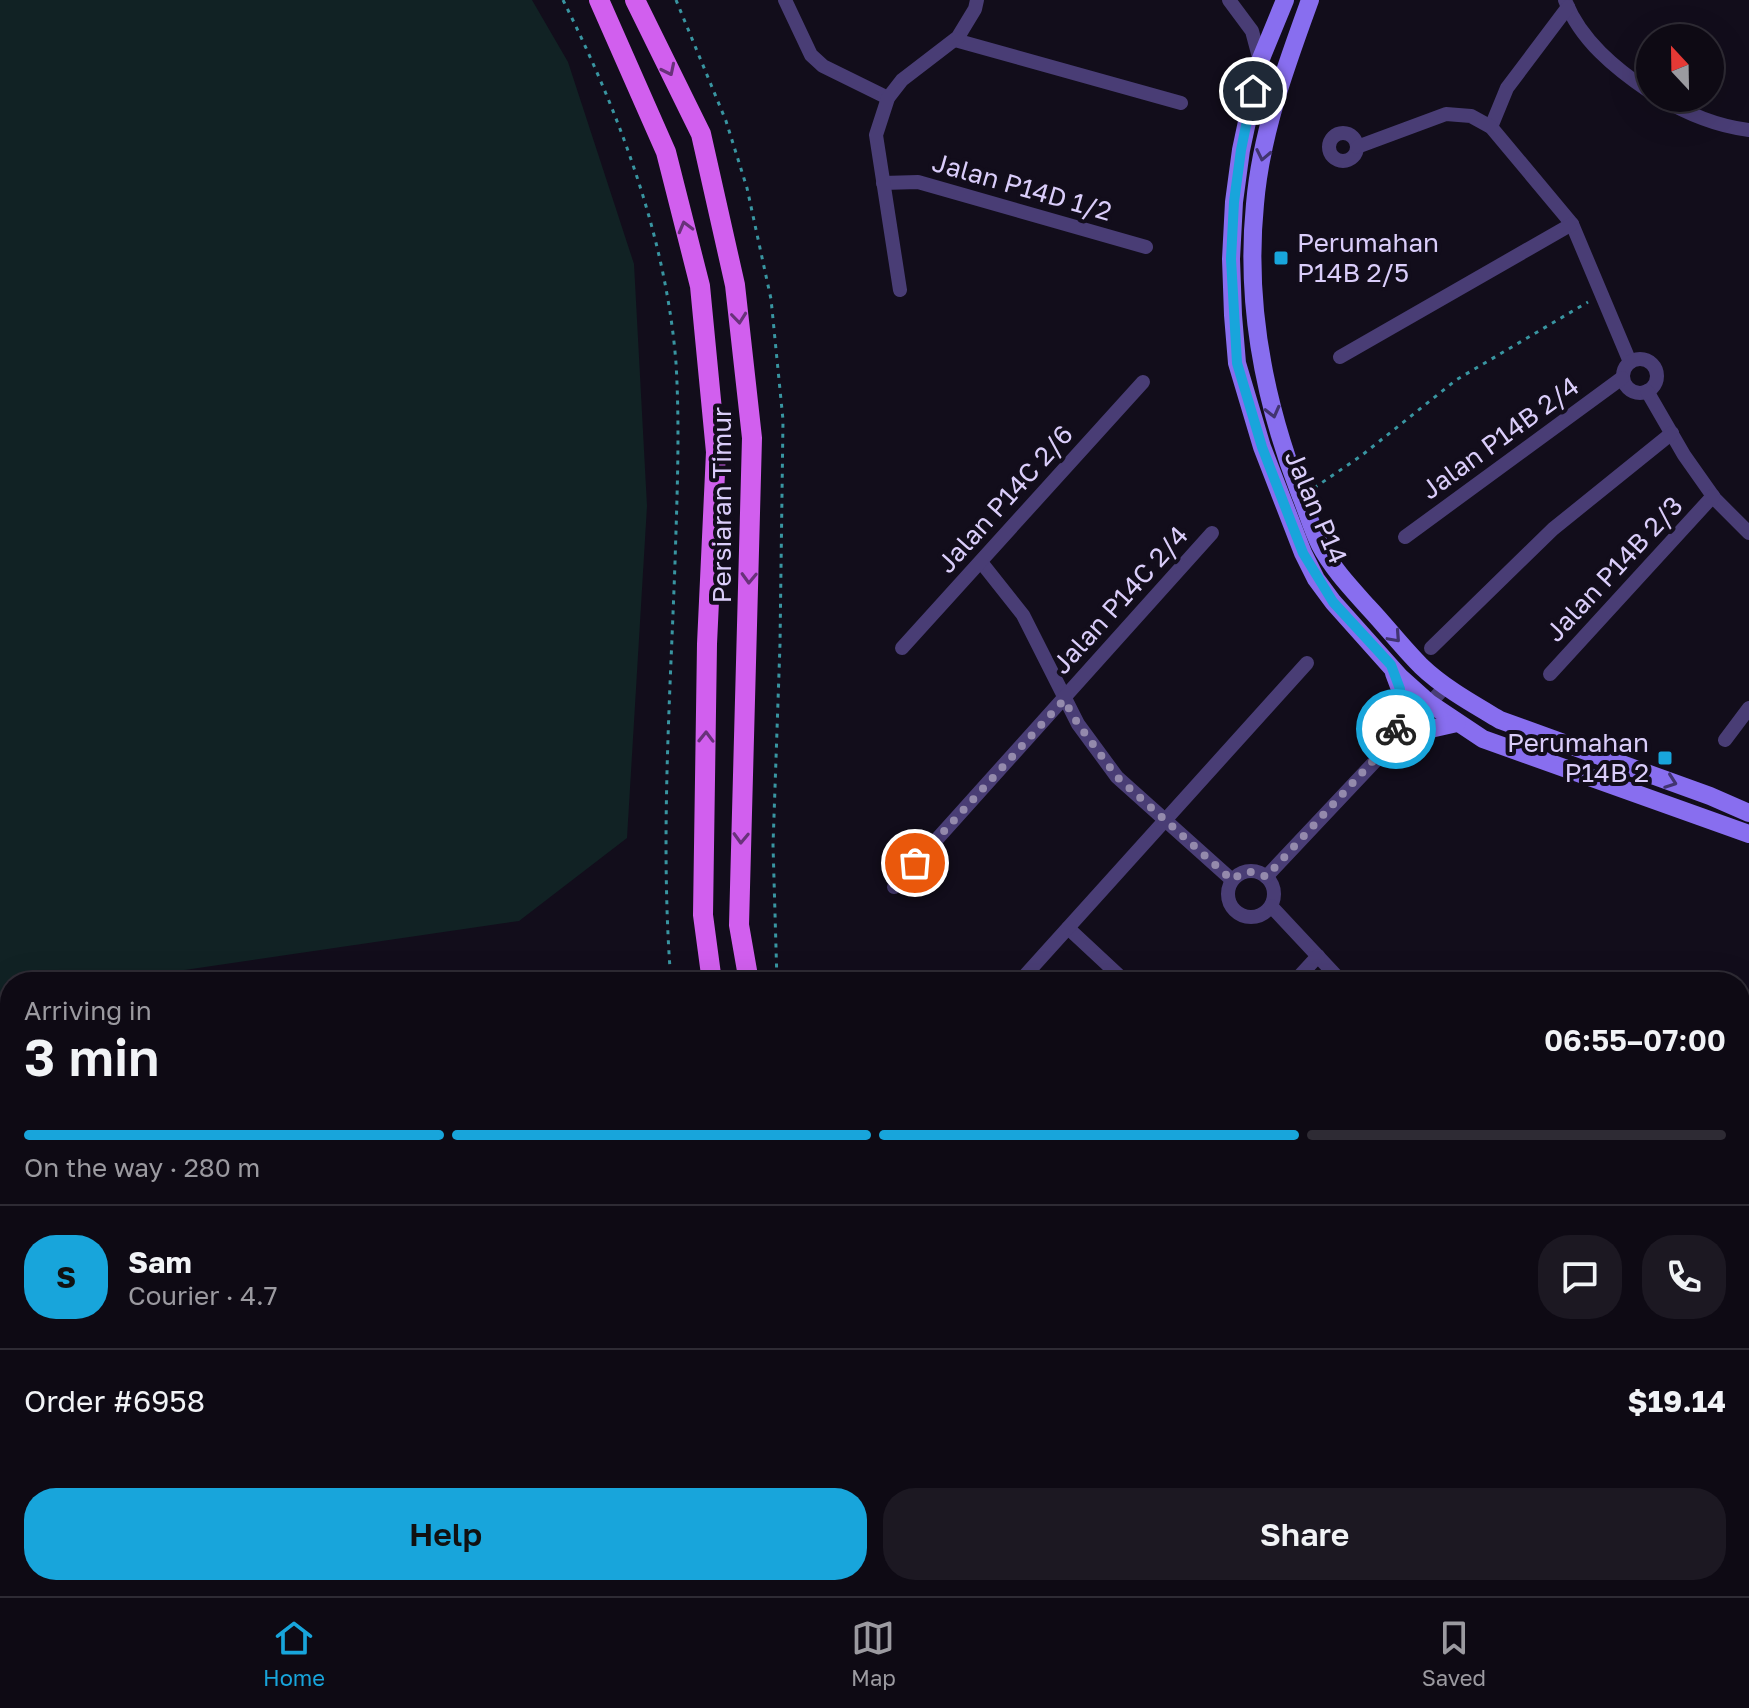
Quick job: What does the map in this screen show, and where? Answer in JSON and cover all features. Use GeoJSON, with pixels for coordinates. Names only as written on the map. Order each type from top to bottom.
{"type":"FeatureCollection","features":[{"type":"Feature","properties":{"kind":"main road","name":"Persiaran Timur"},"geometry":{"type":"LineString","coordinates":[[599,0],[666,152],[700,286],[716,452],[707,644],[703,915],[711,972]]}},
{"type":"Feature","properties":{"kind":"main road","name":"Persiaran Timur"},"geometry":{"type":"LineString","coordinates":[[635,0],[701,134],[735,285],[752,438],[739,925],[747,972]]}},
{"type":"Feature","properties":{"kind":"main road","name":"Jalan P14"},"geometry":{"type":"LineString","coordinates":[[1285,0],[1260,61],[1241,150],[1231,259],[1237,363],[1262,447],[1303,553],[1333,602],[1429,703],[1457,723],[1483,739],[1749,834]]}},
{"type":"Feature","properties":{"kind":"main road","name":"Jalan P14"},"geometry":{"type":"LineString","coordinates":[[1310,0],[1283,73],[1262,155],[1252,256],[1259,356],[1281,443],[1320,545],[1353,589],[1421,666],[1446,686],[1500,720],[1749,813]]}},
{"type":"Feature","properties":{"kind":"main road"},"geometry":{"type":"LineString","coordinates":[[1391,665],[1400,689],[1395,737],[1457,723]]}},
{"type":"Feature","properties":{"kind":"street"},"geometry":{"type":"LineString","coordinates":[[785,0],[811,55],[823,66],[888,98]]}},
{"type":"Feature","properties":{"kind":"street"},"geometry":{"type":"LineString","coordinates":[[900,290],[876,135],[888,98],[902,80],[955,40],[975,9],[977,0]]}},
{"type":"Feature","properties":{"kind":"street"},"geometry":{"type":"LineString","coordinates":[[1229,0],[1252,31],[1260,61]]}},
{"type":"Feature","properties":{"kind":"street"},"geometry":{"type":"LineString","coordinates":[[1491,127],[1507,88],[1566,3],[1588,39],[1613,65],[1636,82]]}},
{"type":"Feature","properties":{"kind":"street"},"geometry":{"type":"LineString","coordinates":[[955,40],[1181,103]]}},
{"type":"Feature","properties":{"kind":"street"},"geometry":{"type":"LineString","coordinates":[[1686,112],[1723,127],[1749,130]]}},
{"type":"Feature","properties":{"kind":"street"},"geometry":{"type":"LineString","coordinates":[[1357,147],[1446,114],[1471,116],[1491,127],[1572,224],[1630,362]]}},
{"type":"Feature","properties":{"kind":"street","name":"Jalan P14D 1/2"},"geometry":{"type":"LineString","coordinates":[[883,183],[918,182],[1146,247]]}},
{"type":"Feature","properties":{"kind":"street"},"geometry":{"type":"LineString","coordinates":[[1340,357],[1572,224]]}},
{"type":"Feature","properties":{"kind":"street"},"geometry":{"type":"LineString","coordinates":[[1640,359],[1654,367],[1656,382],[1647,391],[1632,392],[1622,378],[1630,362],[1640,359]]}},
{"type":"Feature","properties":{"kind":"street","name":"Jalan P14B 2/4"},"geometry":{"type":"LineString","coordinates":[[1405,537],[1622,378]]}},
{"type":"Feature","properties":{"kind":"street","name":"Jalan P14C 2/6"},"geometry":{"type":"LineString","coordinates":[[902,648],[1143,382]]}},
{"type":"Feature","properties":{"kind":"street"},"geometry":{"type":"LineString","coordinates":[[1647,391],[1713,496],[1749,533]]}},
{"type":"Feature","properties":{"kind":"street"},"geometry":{"type":"LineString","coordinates":[[1431,648],[1553,529],[1672,433]]}},
{"type":"Feature","properties":{"kind":"street","name":"Jalan P14B 2/3"},"geometry":{"type":"LineString","coordinates":[[1550,674],[1713,496]]}},
{"type":"Feature","properties":{"kind":"street","name":"Jalan P14C 2/4"},"geometry":{"type":"LineString","coordinates":[[894,887],[1212,533]]}},
{"type":"Feature","properties":{"kind":"street"},"geometry":{"type":"LineString","coordinates":[[981,562],[1023,615],[1064,700],[1117,777],[1232,880]]}},
{"type":"Feature","properties":{"kind":"street"},"geometry":{"type":"LineString","coordinates":[[1028,972],[1307,663]]}},
{"type":"Feature","properties":{"kind":"street"},"geometry":{"type":"LineString","coordinates":[[1266,877],[1446,686]]}},
{"type":"Feature","properties":{"kind":"street"},"geometry":{"type":"LineString","coordinates":[[1725,740],[1749,708]]}},
{"type":"Feature","properties":{"kind":"street"},"geometry":{"type":"LineString","coordinates":[[1244,872],[1266,877],[1274,890],[1271,906],[1259,916],[1238,914],[1229,902],[1228,887],[1232,880],[1244,872]]}},
{"type":"Feature","properties":{"kind":"street"},"geometry":{"type":"LineString","coordinates":[[1271,906],[1333,972]]}},
{"type":"Feature","properties":{"kind":"street"},"geometry":{"type":"LineString","coordinates":[[1068,928],[1115,972]]}},
{"type":"Feature","properties":{"kind":"street"},"geometry":{"type":"LineString","coordinates":[[1303,972],[1318,956]]}},
{"type":"Feature","properties":{"kind":"path"},"geometry":{"type":"LineString","coordinates":[[563,0],[613,111],[643,196],[662,271],[675,360],[679,442],[667,833],[670,972]]}},
{"type":"Feature","properties":{"kind":"path"},"geometry":{"type":"LineString","coordinates":[[1320,485],[1456,380],[1602,294]]}},
{"type":"Feature","properties":{"kind":"shaded area"},"geometry":{"type":"Polygon","coordinates":[[[0,0],[532,0],[568,62],[634,264],[647,506],[627,838],[519,921],[171,972],[0,972],[0,0]]]}},
{"type":"Feature","properties":{"kind":"way so far"},"geometry":{"type":"LineString","coordinates":[[915,863],[1064,700],[1117,777],[1232,880],[1237,875],[1252,871],[1266,877],[1395,737],[1396,729]]}},
{"type":"Feature","properties":{"kind":"place","name":"Perumahan P14B 2/5"},"geometry":{"type":"Point","coordinates":[1281,258]}},
{"type":"Feature","properties":{"kind":"place","name":"Perumahan P14B 2"},"geometry":{"type":"Point","coordinates":[1665,758]}},
{"type":"Feature","properties":{"kind":"route"},"geometry":{"type":"LineString","coordinates":[[1253,91],[1234,202],[1231,259],[1237,363],[1262,447],[1316,579],[1391,665],[1400,689],[1396,729]]}}]}
